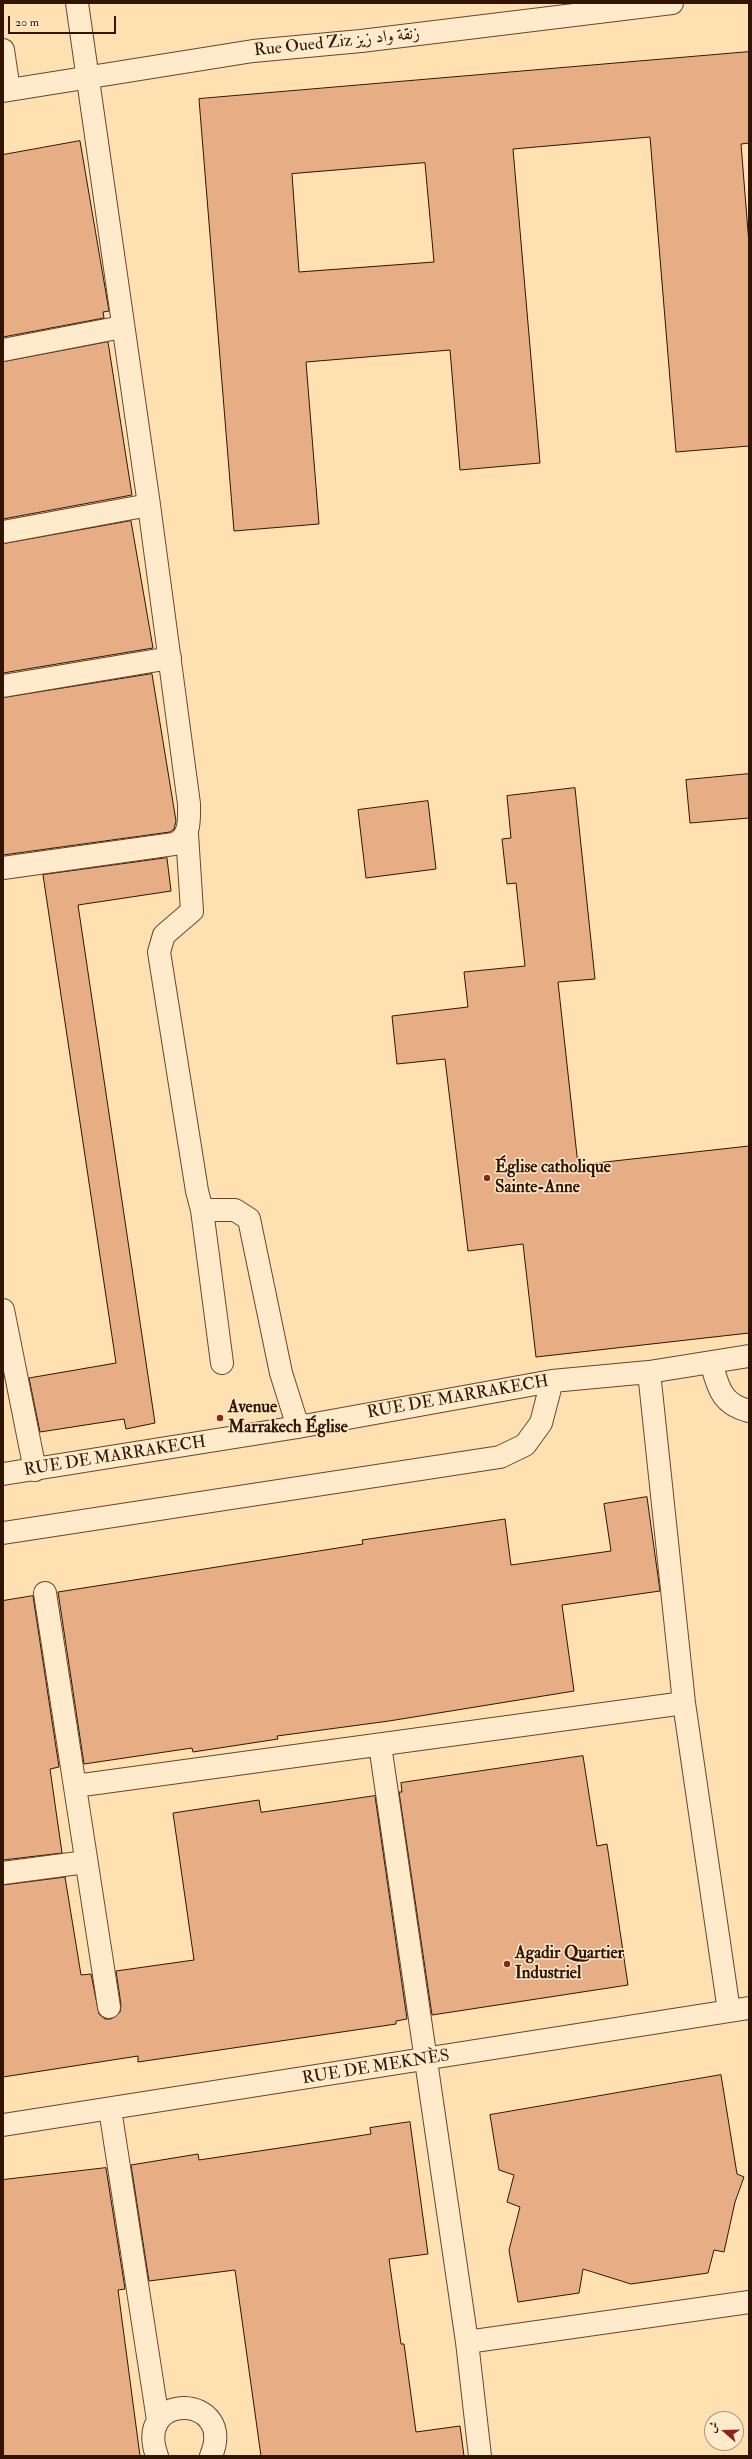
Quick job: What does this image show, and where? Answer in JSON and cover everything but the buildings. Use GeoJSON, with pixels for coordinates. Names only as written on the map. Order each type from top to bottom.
{"type":"FeatureCollection","features":[{"type":"Feature","properties":{"kind":"street"},"geometry":{"type":"LineString","coordinates":[[78,3],[122,327],[149,505],[189,804],[187,834],[192,910],[164,935],[159,952],[202,1210],[222,1364]]}},
{"type":"Feature","properties":{"kind":"street","name":"Rue Oued Ziz زنقة واد زيز"},"geometry":{"type":"LineString","coordinates":[[6,91],[89,76],[253,51],[361,41],[672,3]]}},
{"type":"Feature","properties":{"kind":"street"},"geometry":{"type":"LineString","coordinates":[[3,50],[6,91]]}},
{"type":"Feature","properties":{"kind":"street"},"geometry":{"type":"LineString","coordinates":[[3,350],[122,327]]}},
{"type":"Feature","properties":{"kind":"street"},"geometry":{"type":"LineString","coordinates":[[3,532],[149,505]]}},
{"type":"Feature","properties":{"kind":"street"},"geometry":{"type":"LineString","coordinates":[[3,686],[170,658]]}},
{"type":"Feature","properties":{"kind":"street"},"geometry":{"type":"LineString","coordinates":[[3,868],[174,844],[180,841],[187,834]]}},
{"type":"Feature","properties":{"kind":"street"},"geometry":{"type":"LineString","coordinates":[[202,1210],[235,1210],[249,1219],[281,1373],[298,1427]]}},
{"type":"Feature","properties":{"kind":"street"},"geometry":{"type":"LineString","coordinates":[[3,1310],[35,1470]]}},
{"type":"Feature","properties":{"kind":"street","name":"RUE DE MARRAKECH"},"geometry":{"type":"LineString","coordinates":[[3,1474],[298,1427],[552,1381],[649,1372],[749,1356]]}},
{"type":"Feature","properties":{"kind":"street"},"geometry":{"type":"LineString","coordinates":[[711,1362],[719,1391],[735,1408],[749,1411]]}},
{"type":"Feature","properties":{"kind":"street"},"geometry":{"type":"LineString","coordinates":[[649,1372],[684,1703],[739,2009]]}},
{"type":"Feature","properties":{"kind":"street"},"geometry":{"type":"LineString","coordinates":[[3,1533],[500,1457],[525,1445],[541,1423],[552,1381]]}},
{"type":"Feature","properties":{"kind":"street"},"geometry":{"type":"LineString","coordinates":[[45,1593],[109,2007]]}},
{"type":"Feature","properties":{"kind":"street"},"geometry":{"type":"LineString","coordinates":[[75,1786],[684,1703]]}},
{"type":"Feature","properties":{"kind":"street"},"geometry":{"type":"LineString","coordinates":[[380,1745],[467,2342],[480,2456]]}},
{"type":"Feature","properties":{"kind":"street"},"geometry":{"type":"LineString","coordinates":[[3,1873],[86,1862]]}},
{"type":"Feature","properties":{"kind":"street","name":"RUE DE MEKNÈS"},"geometry":{"type":"LineString","coordinates":[[3,2125],[427,2060],[739,2009]]}},
{"type":"Feature","properties":{"kind":"street"},"geometry":{"type":"LineString","coordinates":[[110,2109],[158,2420]]}},
{"type":"Feature","properties":{"kind":"street"},"geometry":{"type":"LineString","coordinates":[[467,2342],[749,2302]]}},
{"type":"Feature","properties":{"kind":"street"},"geometry":{"type":"LineString","coordinates":[[157,2456],[153,2444],[153,2432],[158,2420],[167,2412],[179,2407],[192,2408],[203,2412],[211,2422],[216,2433],[215,2446],[211,2456]]}},
{"type":"Feature","properties":{"kind":"place","name":"Église catholique Sainte-Anne"},"geometry":{"type":"Point","coordinates":[487,1178]}},
{"type":"Feature","properties":{"kind":"place","name":"Avenue Marrakech Église"},"geometry":{"type":"Point","coordinates":[220,1418]}},
{"type":"Feature","properties":{"kind":"place","name":"Agadir Quartier Industriel"},"geometry":{"type":"Point","coordinates":[507,1964]}}]}
